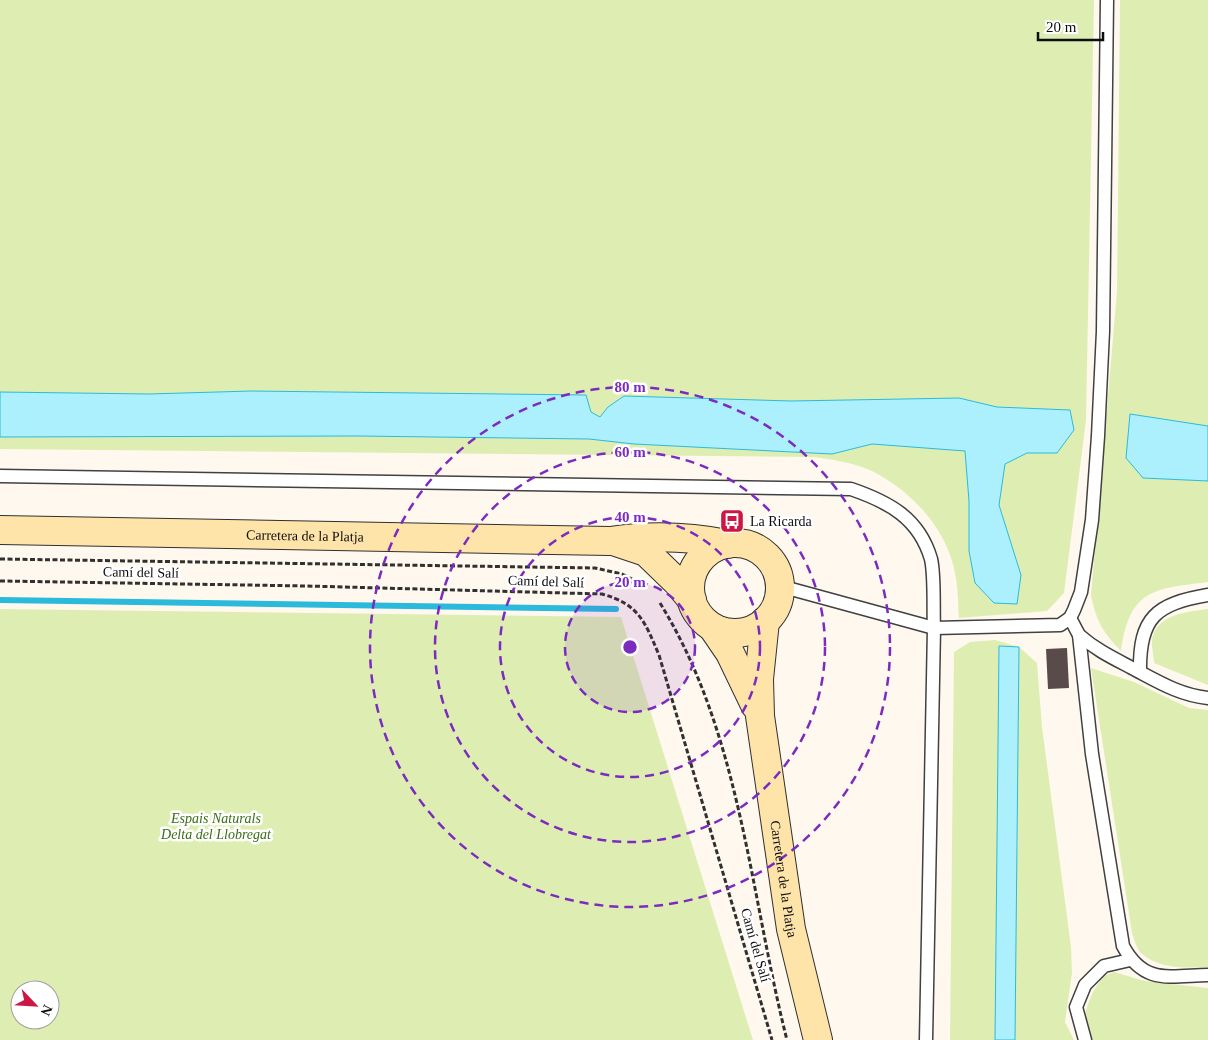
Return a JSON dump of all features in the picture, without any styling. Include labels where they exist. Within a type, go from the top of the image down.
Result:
[{"type":"street","name":"Carretera de la Platja","points":[[0,530],[610,540],[642,536],[691,537],[727,544]]},
{"type":"street","name":"Carretera de la Platja","points":[[610,540],[646,552],[677,582],[692,600]]},
{"type":"street","points":[[727,544],[748,545],[762,552],[777,572],[780,586],[778,599],[772,614],[765,621],[755,629],[740,633],[724,632],[713,628],[702,619],[692,600],[690,580],[697,564],[707,552],[727,544]]},
{"type":"street","name":"Carretera de la Platja","points":[[765,621],[759,679],[760,716],[791,929],[818,1040]]},
{"type":"street","name":"Carretera de la Platja","points":[[713,628],[738,666],[760,716]]},
{"type":"lane","points":[[780,586],[934,628],[1060,624],[1070,618],[1080,592],[1092,520],[1098,436],[1103,331],[1107,0]]},
{"type":"lane","points":[[0,476],[851,489],[876,498],[902,512],[916,529],[931,560],[934,628],[926,1040]]},
{"type":"lane","points":[[1140,672],[1140,654],[1144,629],[1159,611],[1179,600],[1208,595]]},
{"type":"lane","points":[[1070,618],[1079,635],[1096,650],[1172,689],[1194,697],[1208,698]]},
{"type":"lane","points":[[1079,635],[1092,754],[1122,946],[1130,960],[1143,971],[1157,976],[1208,975]]},
{"type":"lane","points":[[1084,1040],[1076,1007],[1085,985],[1104,966],[1130,960]]},
{"type":"path","points":[[0,559],[595,568],[622,574],[643,585]]},
{"type":"path","name":"Camí del Salí","points":[[0,581],[307,586],[602,594],[629,604],[638,613],[647,628],[659,655],[772,1040]]},
{"type":"path","points":[[655,597],[668,615],[697,679],[724,758],[738,808],[776,996],[787,1040]]},
{"type":"green space","points":[[0,0],[1094,0],[1086,420],[1064,593],[1047,611],[959,618],[957,584],[951,557],[936,527],[926,514],[902,490],[874,472],[852,464],[815,457],[0,449]]},
{"type":"green space","points":[[1120,0],[1208,0],[1208,582],[1172,587],[1147,596],[1138,604],[1131,615],[1121,651],[1101,626],[1091,595],[1117,291]]},
{"type":"green space","name":"Espais Naturals Delta del Llobregat","points":[[0,609],[621,617],[753,1040],[0,1040]]},
{"type":"green space","points":[[1208,609],[1208,685],[1154,663],[1152,639],[1155,630],[1160,624],[1175,615]]},
{"type":"green space","points":[[995,640],[1019,647],[1037,663],[1042,727],[1071,947],[1072,973],[1065,1022],[1074,1040],[950,1040],[954,652],[970,642]]},
{"type":"green space","points":[[1091,668],[1134,682],[1189,708],[1208,710],[1208,967],[1165,965],[1142,954],[1136,944],[1132,933]]},
{"type":"green space","points":[[1114,972],[1145,981],[1208,988],[1208,1040],[1086,1040],[1084,1025],[1090,998],[1104,977]]},
{"type":"water","points":[[251,391],[586,395],[591,412],[600,417],[608,407],[624,396],[791,401],[959,398],[997,407],[1070,410],[1074,430],[1057,453],[1027,453],[1005,464],[999,505],[1021,575],[1017,604],[994,603],[975,583],[969,551],[969,501],[965,451],[872,444],[832,454],[634,444],[589,439],[357,436],[0,437],[0,392],[149,394]]},
{"type":"water","points":[[1130,414],[1208,426],[1208,481],[1143,478],[1126,458]]},
{"type":"water","points":[[999,646],[1019,647],[1015,1040],[995,1040]]},
{"type":"building","points":[[1067,648],[1069,688],[1048,689],[1046,649]]},
{"type":"waterway","points":[[0,600],[616,609]]},
{"type":"place","name":"La Ricarda","points":[[732,521]]}]
